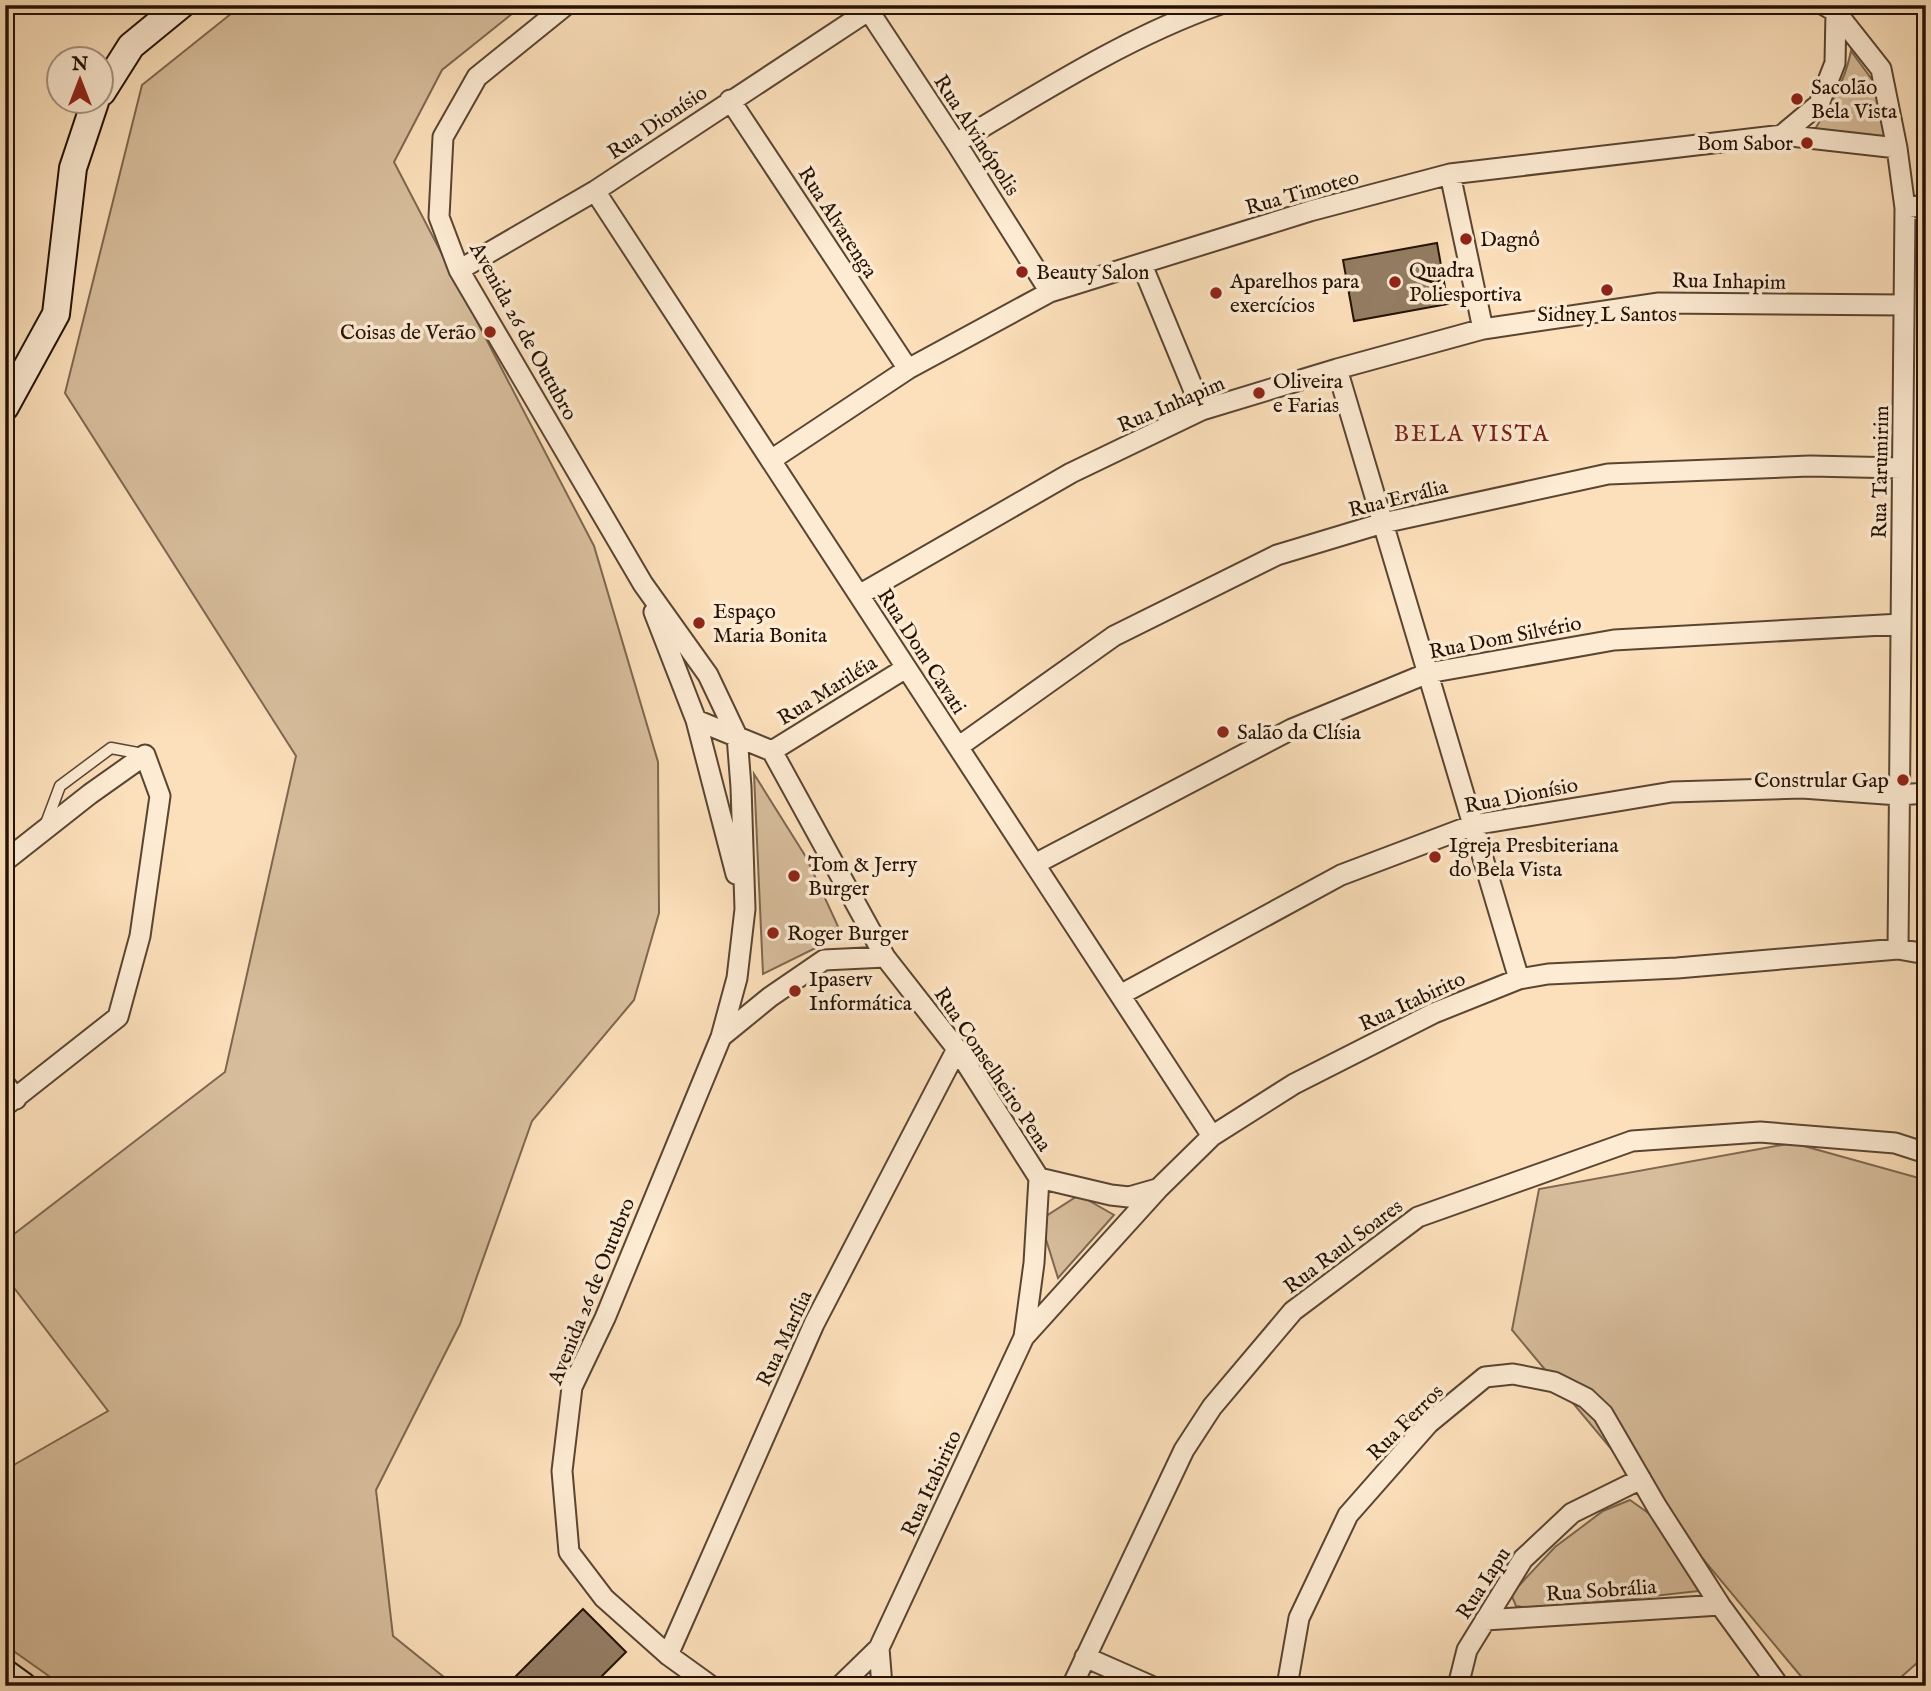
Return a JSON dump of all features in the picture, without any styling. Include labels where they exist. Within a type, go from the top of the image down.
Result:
[{"type":"main road","points":[[116,70],[131,46],[181,5]]},
{"type":"main road","points":[[5,407],[57,314],[73,168],[90,116]]},
{"type":"main road","points":[[5,1673],[23,1686]]},
{"type":"street","name":"Avenida 26 de Outubro","points":[[566,5],[477,77],[443,137],[439,217],[459,270],[643,584],[708,675],[737,736],[745,909],[737,978],[721,1037],[605,1318],[572,1387],[562,1471],[569,1552],[604,1598],[668,1655],[712,1686]]},
{"type":"street","points":[[956,143],[1072,75],[1157,30],[1217,5]]},
{"type":"street","name":"Rua Dionísio","points":[[459,270],[595,191],[870,7]]},
{"type":"street","name":"Rua Alvinópolis","points":[[870,7],[1050,292]]},
{"type":"street","name":"Rua Tarumirim","points":[[1782,135],[1819,104],[1835,63],[1830,9]]},
{"type":"street","name":"Rua Tarumirim","points":[[1830,9],[1881,69],[1897,148],[1905,208],[1898,949]]},
{"type":"street","name":"Rua Alvarenga","points":[[730,100],[908,369]]},
{"type":"street","name":"Rua Timoteo","points":[[771,460],[908,369],[1050,292],[1310,211],[1450,174],[1782,135],[1897,148]]},
{"type":"street","points":[[1450,174],[1483,329]]},
{"type":"street","name":"Rua Dom Cavati","points":[[595,191],[1212,1136]]},
{"type":"street","points":[[1905,208],[1926,205]]},
{"type":"street","points":[[1142,265],[1202,410]]},
{"type":"street","name":"Rua Inhapim","points":[[859,595],[1071,473],[1202,410],[1337,369],[1483,329],[1659,303],[1904,305]]},
{"type":"street","points":[[1337,369],[1519,979]]},
{"type":"street","name":"Rua Ervália","points":[[958,747],[1114,636],[1277,555],[1383,523],[1608,474],[1810,466],[1902,468]]},
{"type":"street","name":"Avenida 26 de Outubro","points":[[643,584],[696,720],[745,909]]},
{"type":"street","name":"Rua Dom Silvério","points":[[1035,864],[1292,729],[1428,673],[1614,640],[1901,624]]},
{"type":"street","name":"Rua Mariléia","points":[[772,751],[906,668]]},
{"type":"street","points":[[696,720],[772,751]]},
{"type":"street","name":"Rua Conselheiro Pena","points":[[772,751],[885,957],[957,1049],[1040,1178],[1129,1197],[1158,1189]]},
{"type":"street","points":[[5,861],[90,794],[145,755],[160,796],[140,936],[118,1017],[9,1096]]},
{"type":"street","name":"Rua Dionísio","points":[[1120,995],[1341,875],[1473,825],[1672,792],[1802,788],[1899,795],[1926,793]]},
{"type":"street","name":"Rua Itabirito","points":[[839,1686],[879,1648],[1024,1337],[1158,1189],[1212,1136],[1294,1084],[1434,1013],[1519,979],[1548,974],[1677,968],[1898,949],[1926,954]]},
{"type":"street","points":[[721,1037],[770,997],[824,960],[885,957]]},
{"type":"street","name":"Rua Marília","points":[[668,1655],[814,1324],[957,1049]]},
{"type":"street","name":"Rua Raul Soares","points":[[1072,1686],[1184,1450],[1212,1407],[1293,1311],[1418,1217],[1632,1141],[1760,1132],[1895,1143],[1926,1153]]},
{"type":"street","name":"Rua Itabirito","points":[[1024,1337],[1034,1263],[1040,1178]]},
{"type":"street","name":"Rua Ferros","points":[[1287,1686],[1299,1618],[1348,1515],[1429,1423],[1485,1377],[1513,1374],[1554,1382],[1586,1398],[1603,1414],[1720,1605],[1779,1686]]},
{"type":"street","name":"Rua Iapu","points":[[1458,1686],[1467,1650],[1523,1559],[1572,1513],[1641,1479]]},
{"type":"street","name":"Rua Sobrália","points":[[1485,1620],[1720,1605]]},
{"type":"street","name":"Rua Itabirito","points":[[879,1648],[882,1686]]},
{"type":"street","points":[[1085,1657],[1151,1686]]},
{"type":"shaded area","points":[[242,5],[523,5],[442,70],[394,162],[594,546],[658,762],[659,913],[634,1000],[532,1121],[460,1324],[376,1490],[393,1636],[455,1686],[63,1686],[5,1645],[5,1470],[108,1411],[5,1276],[5,1241],[225,1072],[296,756],[65,393],[142,85]]},
{"type":"shaded area","points":[[1851,51],[1876,85],[1891,137],[1813,132],[1841,83]]},
{"type":"shaded area","points":[[754,774],[806,857],[842,935],[763,974]]},
{"type":"shaded area","points":[[1793,1143],[1926,1180],[1926,1655],[1891,1686],[1809,1686],[1512,1330],[1539,1189]]},
{"type":"shaded area","points":[[1079,1195],[1114,1215],[1058,1278],[1040,1220]]},
{"type":"shaded area","points":[[1630,1500],[1651,1515],[1699,1591],[1536,1609],[1516,1606],[1511,1594],[1555,1547],[1603,1511]]},
{"type":"building","name":"Quadra Poliesportiva","points":[[1437,243],[1448,304],[1354,321],[1343,260]]},
{"type":"building","points":[[583,1609],[626,1652],[592,1686],[518,1686],[512,1680]]},
{"type":"place","name":"Sacolão Bela Vista","points":[[1797,99]]},
{"type":"place","name":"Bom Sabor","points":[[1807,143]]},
{"type":"place","name":"Dagnô","points":[[1466,239]]},
{"type":"place","name":"Beauty Salon","points":[[1022,272]]},
{"type":"place","name":"Quadra Poliesportiva","points":[[1395,282]]},
{"type":"place","name":"Sidney L Santos","points":[[1607,290]]},
{"type":"place","name":"Aparelhos para exercícios","points":[[1216,293]]},
{"type":"place","name":"Coisas de Verão","points":[[490,332]]},
{"type":"place","name":"Oliveira e Farias","points":[[1259,393]]},
{"type":"place","name":"Espaço Maria Bonita","points":[[699,623]]},
{"type":"place","name":"Salão da Clísia","points":[[1223,732]]},
{"type":"place","name":"Constrular Gap","points":[[1903,780]]},
{"type":"place","name":"Igreja Presbiteriana do Bela Vista","points":[[1435,857]]},
{"type":"place","name":"Tom & Jerry Burger","points":[[794,876]]},
{"type":"place","name":"Roger Burger","points":[[773,933]]},
{"type":"place","name":"Ipaserv Informática","points":[[795,991]]},
{"type":"district","name":"BELA VISTA","points":[[1472,433]]}]
